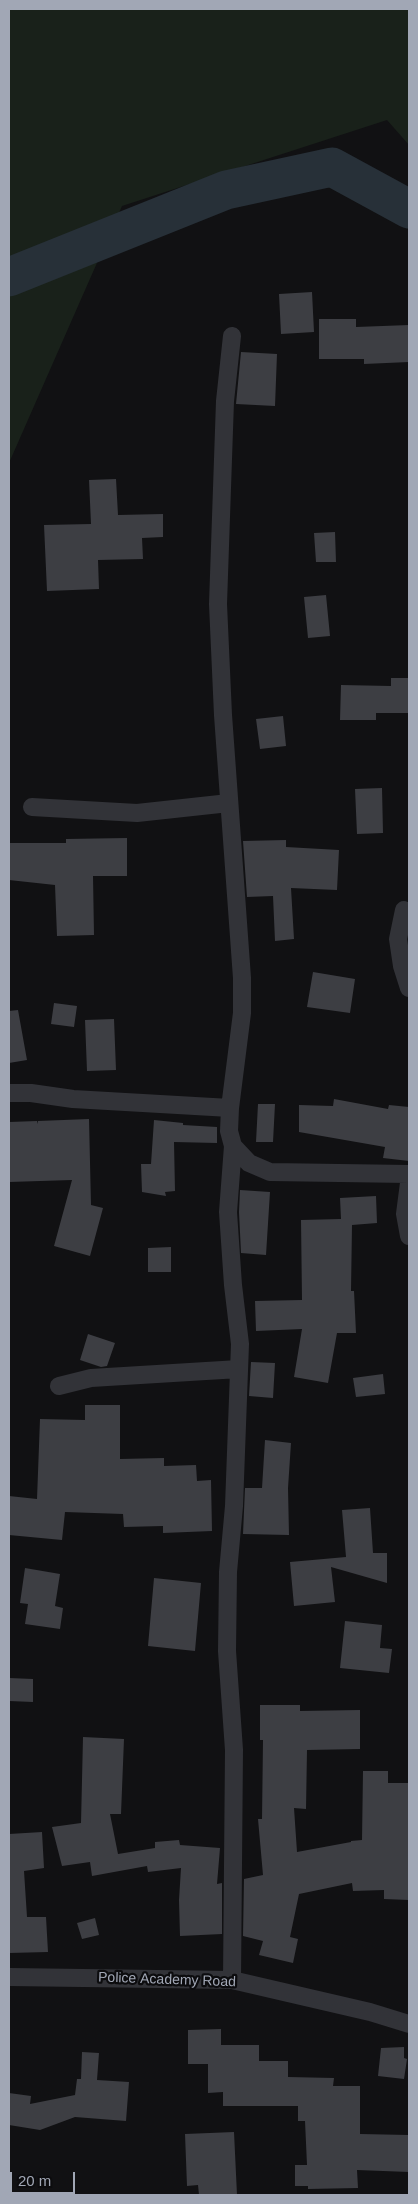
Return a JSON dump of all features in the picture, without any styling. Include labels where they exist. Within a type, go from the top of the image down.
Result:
[{"type":"street","points":[[232,336],[224,401],[218,604],[229,803],[242,978],[242,1013],[230,1108],[229,1131],[232,1146],[228,1212],[233,1285],[240,1344],[234,1506],[228,1572],[227,1651],[234,1750],[232,1980]]},
{"type":"street","points":[[32,806],[137,813],[229,803]]},
{"type":"street","points":[[404,910],[398,939],[402,966],[409,988]]},
{"type":"street","points":[[9,1093],[31,1093],[73,1099],[230,1108]]},
{"type":"street","points":[[232,1146],[249,1163],[270,1172],[409,1174]]},
{"type":"street","points":[[409,1183],[405,1214],[409,1236]]},
{"type":"street","points":[[59,1386],[91,1378],[239,1369]]},
{"type":"street","name":"Police Academy Road","points":[[9,1976],[232,1980],[370,2012],[409,2024]]},
{"type":"shaded area","points":[[9,9],[409,9],[409,145],[387,120],[122,206],[9,463]]},
{"type":"building","points":[[312,292],[314,332],[281,334],[279,294]]},
{"type":"building","points":[[319,319],[356,319],[356,327],[409,325],[409,362],[364,364],[364,359],[319,359]]},
{"type":"building","points":[[241,352],[277,354],[275,406],[236,404]]},
{"type":"building","points":[[116,479],[118,515],[163,514],[163,537],[142,538],[143,559],[98,560],[99,589],[47,591],[44,525],[91,524],[89,480]]},
{"type":"building","points":[[335,532],[336,562],[316,562],[314,533]]},
{"type":"building","points":[[326,595],[330,636],[308,638],[304,597]]},
{"type":"building","points":[[391,678],[409,678],[409,713],[376,713],[376,720],[340,720],[341,685],[391,686]]},
{"type":"building","points":[[283,716],[286,746],[260,749],[256,719]]},
{"type":"building","points":[[382,788],[383,833],[357,834],[355,789]]},
{"type":"building","points":[[127,838],[127,876],[93,876],[94,935],[57,936],[55,885],[9,880],[9,843],[66,843],[66,839]]},
{"type":"building","points":[[286,840],[286,847],[339,850],[337,890],[291,888],[294,939],[275,941],[273,896],[247,897],[243,841]]},
{"type":"building","points":[[313,972],[355,979],[350,1013],[307,1007]]},
{"type":"building","points":[[54,1003],[77,1006],[74,1027],[51,1024]]},
{"type":"building","points":[[18,1010],[27,1060],[9,1063],[9,1011]]},
{"type":"building","points":[[114,1019],[116,1070],[87,1071],[85,1020]]},
{"type":"building","points":[[334,1099],[388,1109],[389,1105],[409,1107],[409,1161],[383,1158],[385,1147],[299,1132],[299,1105],[333,1106]]},
{"type":"building","points":[[258,1104],[275,1104],[273,1142],[256,1142]]},
{"type":"building","points":[[89,1119],[91,1205],[103,1208],[90,1256],[54,1246],[72,1180],[9,1182],[9,1122],[37,1121],[37,1124],[38,1121]]},
{"type":"building","points":[[154,1120],[183,1123],[183,1125],[217,1127],[217,1143],[174,1142],[175,1191],[165,1192],[166,1196],[142,1192],[141,1164],[151,1164]]},
{"type":"building","points":[[240,1190],[270,1192],[266,1255],[241,1253]]},
{"type":"building","points":[[376,1196],[377,1223],[352,1225],[351,1291],[354,1291],[356,1333],[337,1333],[328,1383],[294,1377],[302,1329],[256,1331],[255,1301],[302,1300],[301,1220],[341,1219],[340,1198]]},
{"type":"building","points":[[171,1247],[171,1272],[148,1272],[148,1248]]},
{"type":"building","points":[[88,1334],[115,1343],[107,1366],[101,1367],[80,1360]]},
{"type":"building","points":[[251,1362],[275,1363],[273,1398],[249,1396]]},
{"type":"building","points":[[383,1374],[385,1394],[356,1397],[353,1378]]},
{"type":"building","points":[[85,1405],[120,1405],[120,1459],[164,1458],[164,1466],[196,1465],[197,1481],[211,1480],[212,1531],[163,1533],[163,1526],[124,1527],[123,1514],[65,1512],[62,1540],[9,1535],[9,1496],[37,1499],[40,1419],[85,1420]]},
{"type":"building","points":[[265,1440],[291,1443],[288,1488],[289,1535],[243,1534],[245,1488],[262,1488]]},
{"type":"building","points":[[370,1508],[373,1553],[387,1553],[387,1583],[331,1567],[335,1602],[294,1606],[290,1562],[346,1557],[342,1510]]},
{"type":"building","points":[[25,1568],[60,1574],[55,1606],[63,1608],[60,1629],[25,1624],[28,1604],[20,1603]]},
{"type":"building","points":[[154,1578],[201,1583],[195,1651],[148,1646]]},
{"type":"building","points":[[345,1621],[382,1625],[380,1648],[392,1649],[389,1673],[340,1668]]},
{"type":"building","points":[[9,1678],[33,1679],[33,1702],[9,1701]]},
{"type":"building","points":[[260,1705],[300,1705],[300,1711],[360,1710],[360,1749],[307,1750],[306,1809],[294,1808],[297,1852],[362,1840],[363,1771],[388,1771],[388,1783],[409,1783],[409,1900],[384,1899],[384,1890],[353,1891],[352,1883],[299,1894],[290,1937],[298,1939],[293,1963],[259,1955],[263,1941],[243,1936],[244,1879],[263,1875],[258,1819],[262,1819],[263,1740],[260,1740]]},
{"type":"building","points":[[83,1737],[124,1739],[121,1814],[110,1814],[118,1854],[155,1848],[155,1842],[179,1840],[180,1845],[220,1848],[217,1884],[222,1883],[222,1934],[180,1936],[179,1900],[181,1868],[148,1872],[147,1866],[92,1876],[90,1862],[62,1866],[52,1827],[81,1823]]},
{"type":"building","points":[[42,1832],[44,1868],[24,1871],[27,1917],[46,1917],[48,1952],[9,1953],[9,1834]]},
{"type":"building","points":[[95,1918],[99,1935],[82,1939],[77,1923]]},
{"type":"building","points":[[221,2029],[221,2045],[259,2045],[259,2061],[288,2061],[288,2077],[334,2078],[333,2086],[360,2086],[360,2134],[409,2135],[409,2172],[357,2170],[358,2188],[308,2189],[308,2186],[295,2186],[295,2165],[307,2165],[305,2121],[298,2121],[298,2106],[223,2106],[223,2092],[208,2093],[208,2064],[188,2064],[188,2030]]},
{"type":"building","points":[[404,2047],[404,2058],[407,2059],[404,2079],[378,2076],[381,2048]]},
{"type":"building","points":[[82,2052],[99,2053],[97,2080],[129,2082],[126,2121],[75,2117],[40,2130],[9,2125],[9,2093],[31,2096],[30,2104],[75,2095],[77,2079],[81,2079]]},
{"type":"building","points":[[234,2132],[237,2195],[199,2195],[198,2185],[187,2186],[185,2134]]},
{"type":"waterway","points":[[9,277],[226,190],[332,167],[409,209]]}]
